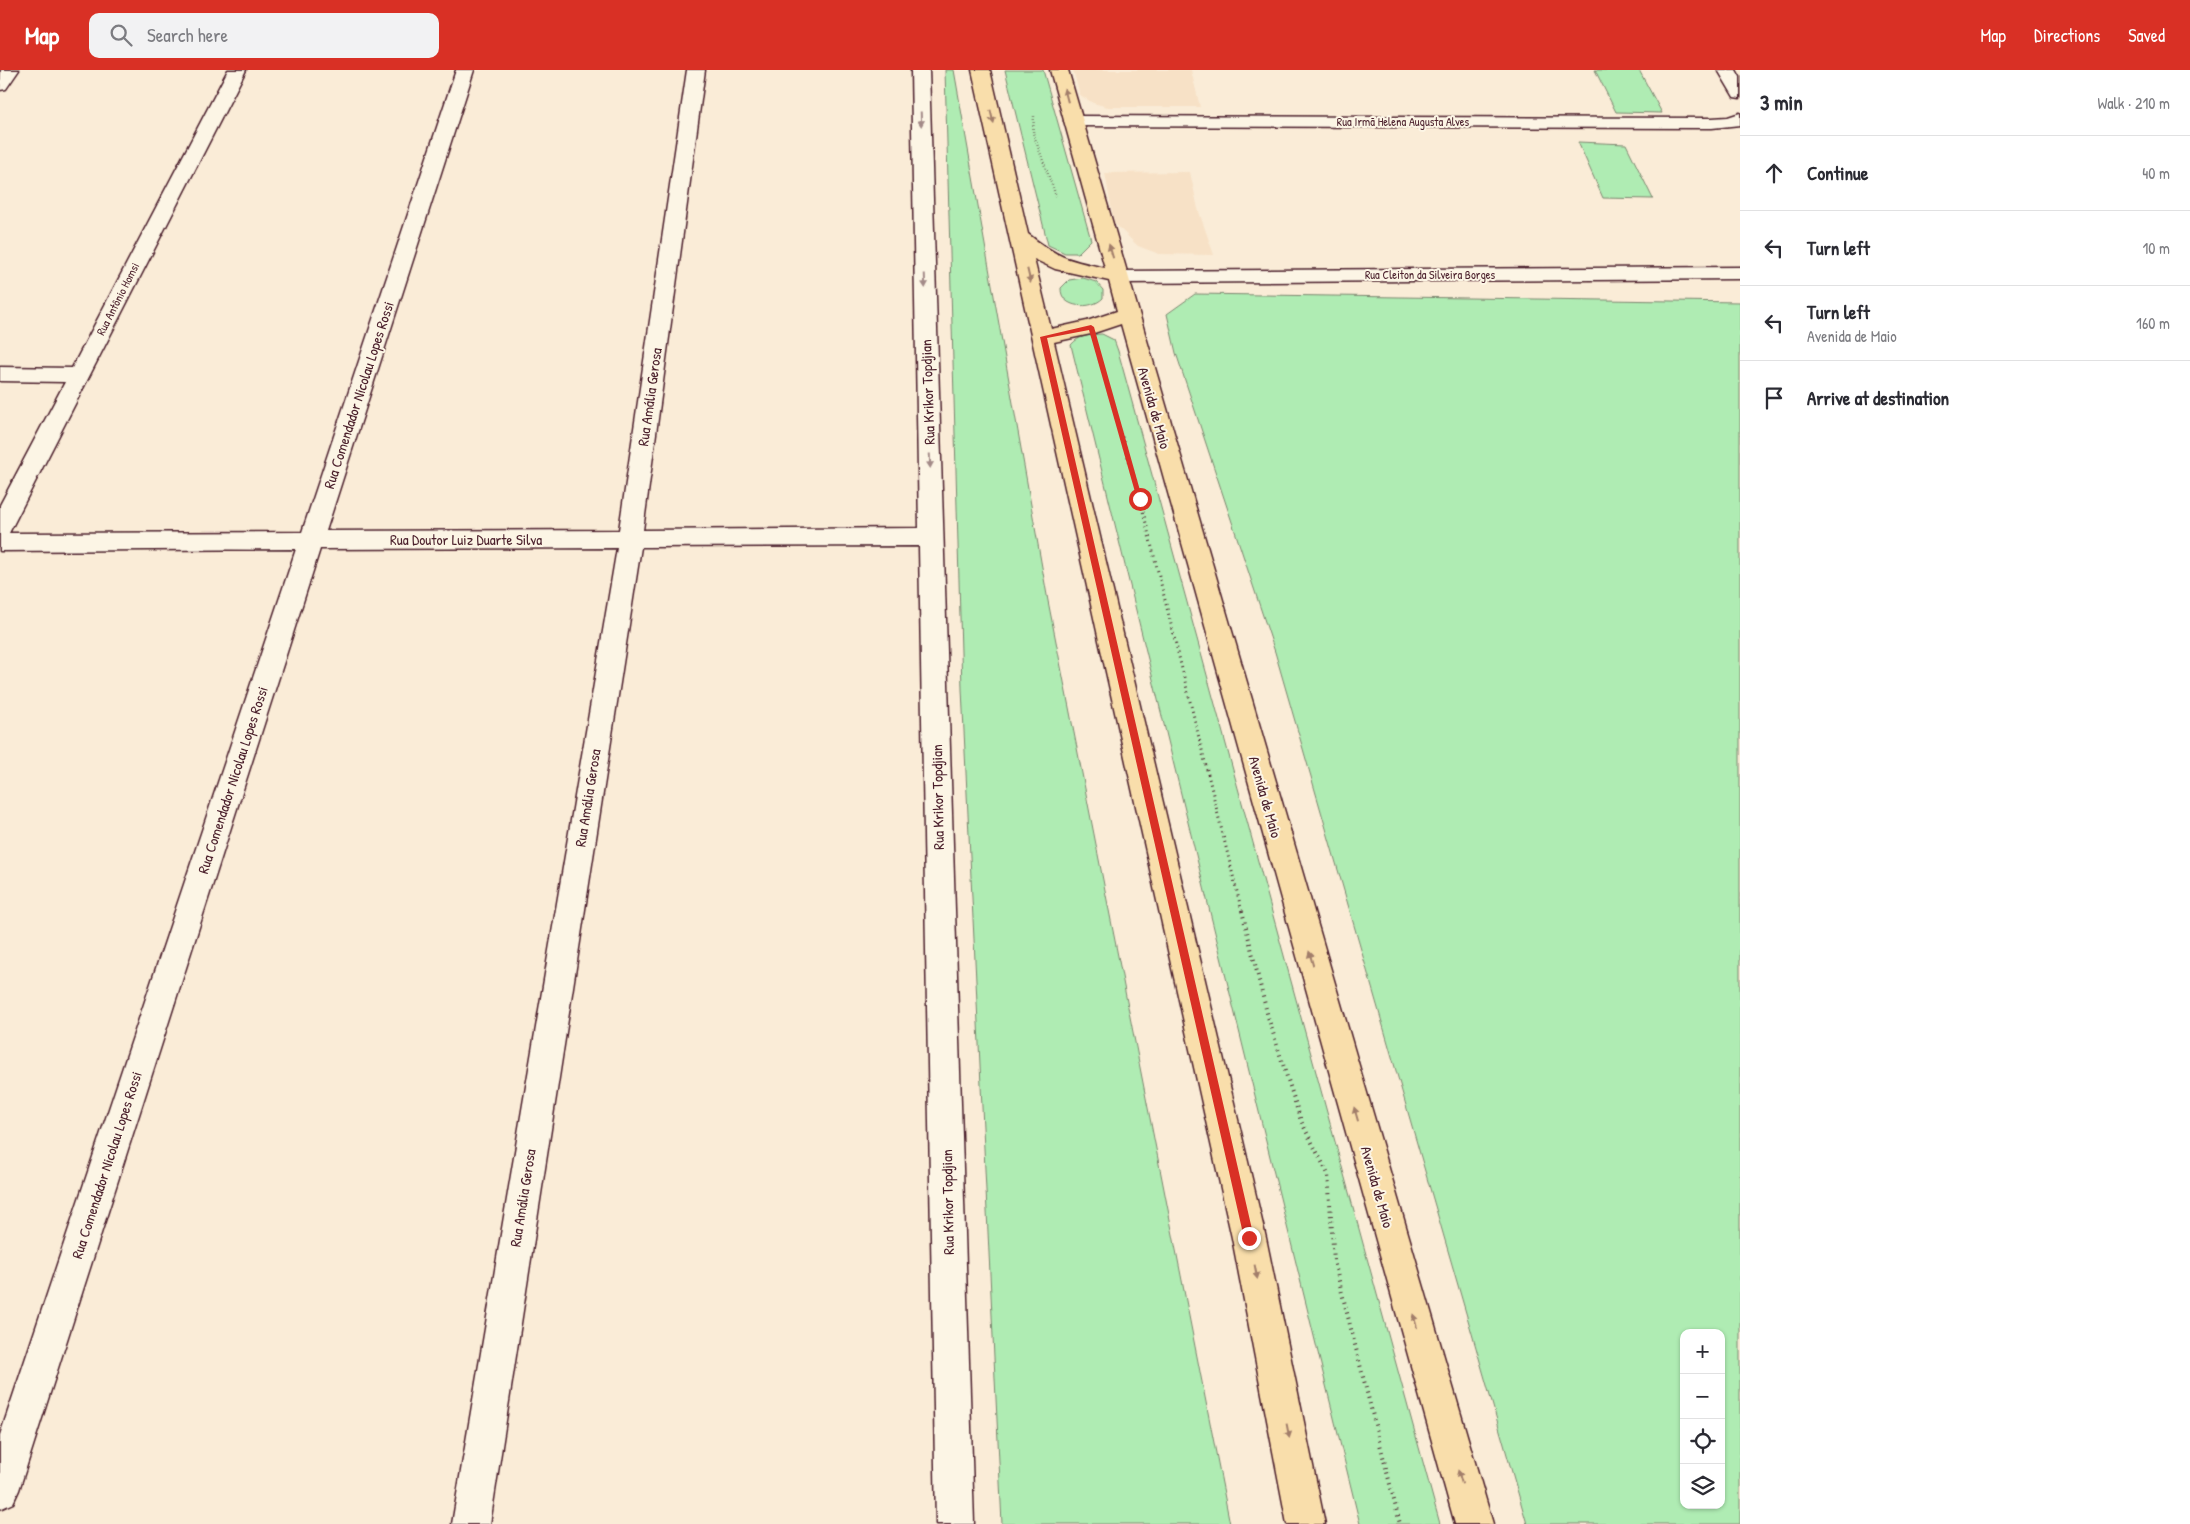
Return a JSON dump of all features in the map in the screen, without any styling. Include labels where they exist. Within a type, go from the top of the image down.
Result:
[{"type":"main road","points":[[981,70],[1249,1238],[1306,1524]]},
{"type":"main road","name":"Avenida de Maio","points":[[1059,70],[1119,277],[1127,315],[1474,1524]]},
{"type":"main road","points":[[1020,237],[1043,256],[1062,265],[1119,277]]},
{"type":"main road","points":[[1043,337],[1091,327],[1127,315]]},
{"type":"street","points":[[0,85],[10,70]]},
{"type":"street","name":"Rua Antônio Homsi","points":[[0,528],[237,70]]},
{"type":"street","name":"Rua Comendador Nicolau Lopes Rossi","points":[[0,1490],[465,70]]},
{"type":"street","name":"Rua Amália Gerosa","points":[[471,1524],[630,539],[696,70]]},
{"type":"street","name":"Rua Krikor Topdjian","points":[[920,70],[955,1524]]},
{"type":"street","points":[[1727,70],[1740,93]]},
{"type":"street","name":"Rua Irmã Helena Augusta Alves","points":[[1073,121],[1736,120]]},
{"type":"street","name":"Rua Cleiton da Silveira Borges","points":[[1119,277],[1740,273]]},
{"type":"street","points":[[0,374],[78,375]]},
{"type":"street","name":"Rua Doutor Luiz Duarte Silva","points":[[0,542],[932,537]]},
{"type":"path","points":[[1034,115],[1033,133],[1059,205]]},
{"type":"path","points":[[1091,327],[1096,351],[1138,490]]},
{"type":"path","points":[[1140,499],[1268,1017],[1302,1121],[1328,1174],[1334,1261],[1400,1524]]},
{"type":"shaded area","points":[[1073,70],[1191,70],[1200,107],[1108,107],[1093,103],[1080,95]]},
{"type":"shaded area","points":[[1190,172],[1198,209],[1214,255],[1159,254],[1138,246],[1114,223],[1105,173]]},
{"type":"green space","points":[[945,70],[954,70],[1048,601],[1230,1524],[1002,1524],[962,689]]},
{"type":"green space","points":[[1005,70],[1043,70],[1091,240],[1078,253],[1065,253],[1048,245]]},
{"type":"green space","points":[[1595,70],[1639,70],[1662,113],[1616,112]]},
{"type":"green space","points":[[1578,142],[1626,144],[1653,199],[1603,198]]},
{"type":"green space","points":[[1083,278],[1096,282],[1103,290],[1103,298],[1098,302],[1085,306],[1071,304],[1062,295],[1061,288],[1069,280]]},
{"type":"green space","points":[[1195,294],[1740,302],[1740,1524],[1527,1524],[1275,652],[1176,353],[1167,314]]},
{"type":"green space","points":[[1102,334],[1114,340],[1118,351],[1440,1524],[1360,1524],[1071,345],[1081,337]]},
{"type":"route","points":[[1140,499],[1096,351],[1091,327],[1043,337],[1249,1238]]}]
